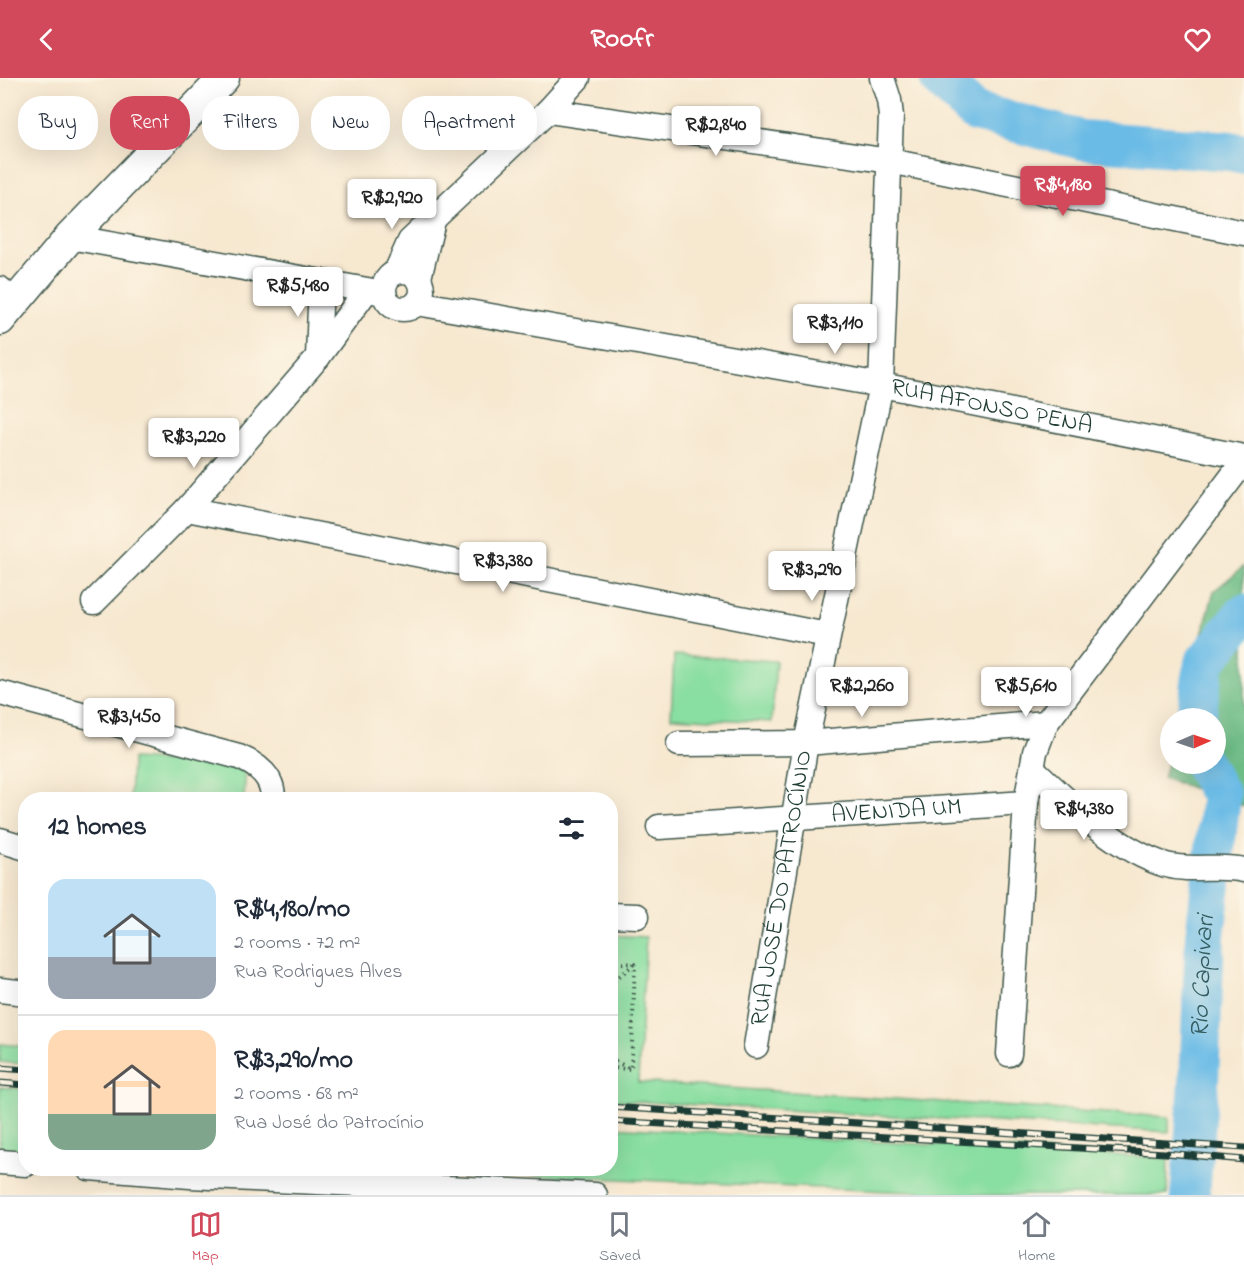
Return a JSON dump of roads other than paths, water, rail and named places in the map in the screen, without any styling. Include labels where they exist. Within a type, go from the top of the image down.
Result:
[{"type":"main road","points":[[5,304],[224,78]]},
{"type":"street","points":[[94,602],[187,509],[382,285],[410,241],[548,111],[578,78]]},
{"type":"street","name":"RUA JOSÉ DO PATROCÍNIO","points":[[756,1046],[806,744],[881,385],[890,161],[890,108],[882,78]]},
{"type":"street","points":[[548,111],[890,161],[1244,233]]},
{"type":"street","points":[[382,285],[387,301],[402,309],[417,303],[422,295],[419,278],[433,221]]},
{"type":"street","points":[[70,237],[321,282],[382,285],[404,270],[419,278]]},
{"type":"street","points":[[318,357],[321,282]]},
{"type":"street","name":"RUA AFONSO PENA","points":[[417,303],[881,385],[1244,459]]},
{"type":"street","points":[[1009,1054],[1026,803],[1035,752],[1046,723],[1244,459]]},
{"type":"street","points":[[187,509],[827,635]]},
{"type":"street","points":[[0,693],[239,757],[254,763],[264,772],[270,792]]},
{"type":"street","points":[[679,744],[806,744],[1046,723]]},
{"type":"street","points":[[1033,769],[1077,810],[1121,843],[1167,865],[1238,869]]},
{"type":"street","name":"AVENIDA UM","points":[[659,827],[1026,803]]},
{"type":"street","points":[[0,840],[18,846]]},
{"type":"street","points":[[618,915],[637,916]]},
{"type":"street","points":[[0,990],[18,992]]},
{"type":"street","points":[[0,1162],[18,1163]]},
{"type":"street","points":[[190,1176],[595,1195]]},
{"type":"waterway","name":"Rio Capivari","points":[[939,78],[975,112],[1082,140],[1244,154]]},
{"type":"waterway","name":"Rio Capivari","points":[[1197,708],[1204,663],[1244,614]]},
{"type":"waterway","name":"Rio Capivari","points":[[1190,1195],[1199,1082],[1205,936],[1221,796],[1209,774]]},
{"type":"railway","points":[[0,1068],[18,1069]]},
{"type":"railway","points":[[0,1083],[18,1084]]},
{"type":"railway","points":[[618,1108],[1244,1148]]},
{"type":"railway","points":[[618,1121],[1165,1153],[1244,1160]]}]
